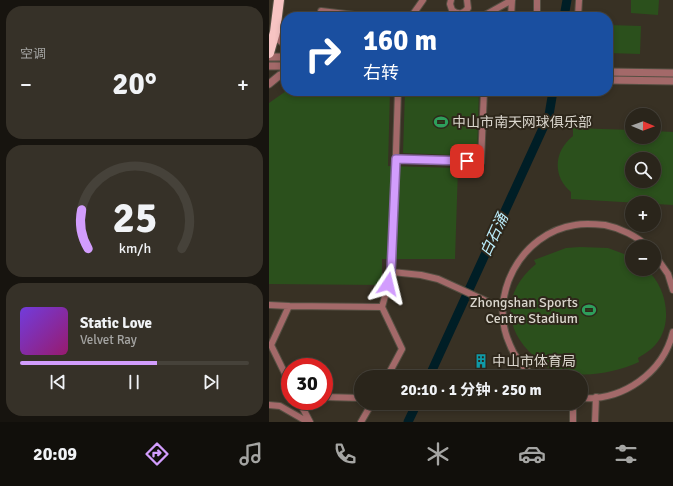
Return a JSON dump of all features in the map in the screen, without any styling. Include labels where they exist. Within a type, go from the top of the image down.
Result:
[{"type":"highway","points":[[269,53],[275,32],[279,0]]},
{"type":"street","points":[[415,12],[423,0]]},
{"type":"street","points":[[451,0],[451,7],[453,12]]},
{"type":"street","points":[[465,12],[468,8],[467,0]]},
{"type":"street","points":[[490,12],[512,0],[511,12]]},
{"type":"street","points":[[537,0],[537,12]]},
{"type":"street","points":[[578,12],[579,0]]},
{"type":"street","points":[[321,10],[335,12]]},
{"type":"street","points":[[275,32],[281,41]]},
{"type":"street","points":[[269,57],[281,58]]},
{"type":"street","points":[[269,66],[281,66]]},
{"type":"street","points":[[613,72],[673,73]]},
{"type":"street","points":[[269,84],[281,75]]},
{"type":"street","points":[[613,80],[673,81]]},
{"type":"street","points":[[391,370],[402,349],[382,307],[391,272],[398,96]]},
{"type":"street","points":[[396,159],[481,162],[484,96]]},
{"type":"street","points":[[526,370],[520,363],[509,345],[503,324],[502,304],[506,284],[514,267],[521,257],[539,239],[556,230],[574,225],[593,224],[612,227],[629,234],[638,240]]},
{"type":"street","points":[[661,264],[668,274],[673,290]]},
{"type":"street","points":[[391,272],[421,274],[438,279],[491,303],[502,304]]},
{"type":"street","points":[[269,305],[382,307]]},
{"type":"street","points":[[281,366],[271,345],[289,306]]},
{"type":"street","points":[[588,398],[608,396],[630,388],[644,378],[657,365],[663,356],[669,345],[673,332]]},
{"type":"street","points":[[333,397],[354,398]]},
{"type":"street","points":[[595,422],[596,397]]},
{"type":"street","points":[[269,405],[280,406],[309,422]]},
{"type":"street","points":[[303,410],[309,422]]},
{"type":"street","points":[[361,422],[368,410]]},
{"type":"street","points":[[573,410],[573,422]]},
{"type":"green space","points":[[631,0],[659,0],[658,15],[631,13]]},
{"type":"green space","points":[[613,25],[641,26],[640,54],[613,53]]},
{"type":"green space","points":[[281,95],[281,96],[390,96],[388,166],[458,168],[455,259],[382,259],[382,285],[269,284],[269,103]]},
{"type":"green space","name":"中山市南天网球俱乐部","points":[[405,96],[479,96],[477,156],[403,153]]},
{"type":"green space","points":[[573,128],[625,130],[625,144],[661,144],[661,131],[673,132],[673,205],[661,204],[661,196],[625,196],[625,202],[571,199],[571,192],[565,186],[558,171],[559,156],[567,142],[573,136]]},
{"type":"green space","name":"Zhongshan Sports Centre Stadium","points":[[566,248],[608,248],[625,254],[625,276],[653,276],[665,302],[666,322],[657,343],[638,358],[639,362],[612,371],[588,374],[588,370],[554,370],[532,359],[534,356],[516,334],[512,322],[512,298],[517,286],[536,264],[534,260]]},
{"type":"waterway","name":"白石涌","points":[[565,12],[567,0]]},
{"type":"waterway","name":"白石涌","points":[[432,370],[549,115],[552,96]]},
{"type":"waterway","name":"白石涌","points":[[408,422],[414,410]]},
{"type":"place","name":"中山市南天网球俱乐部","points":[[441,122]]},
{"type":"place","name":"Zhongshan Sports Centre Stadium","points":[[589,310]]},
{"type":"place","name":"中山市体育局","points":[[481,361]]},
{"type":"route","points":[[388,284],[391,272],[396,159],[467,161]]}]
